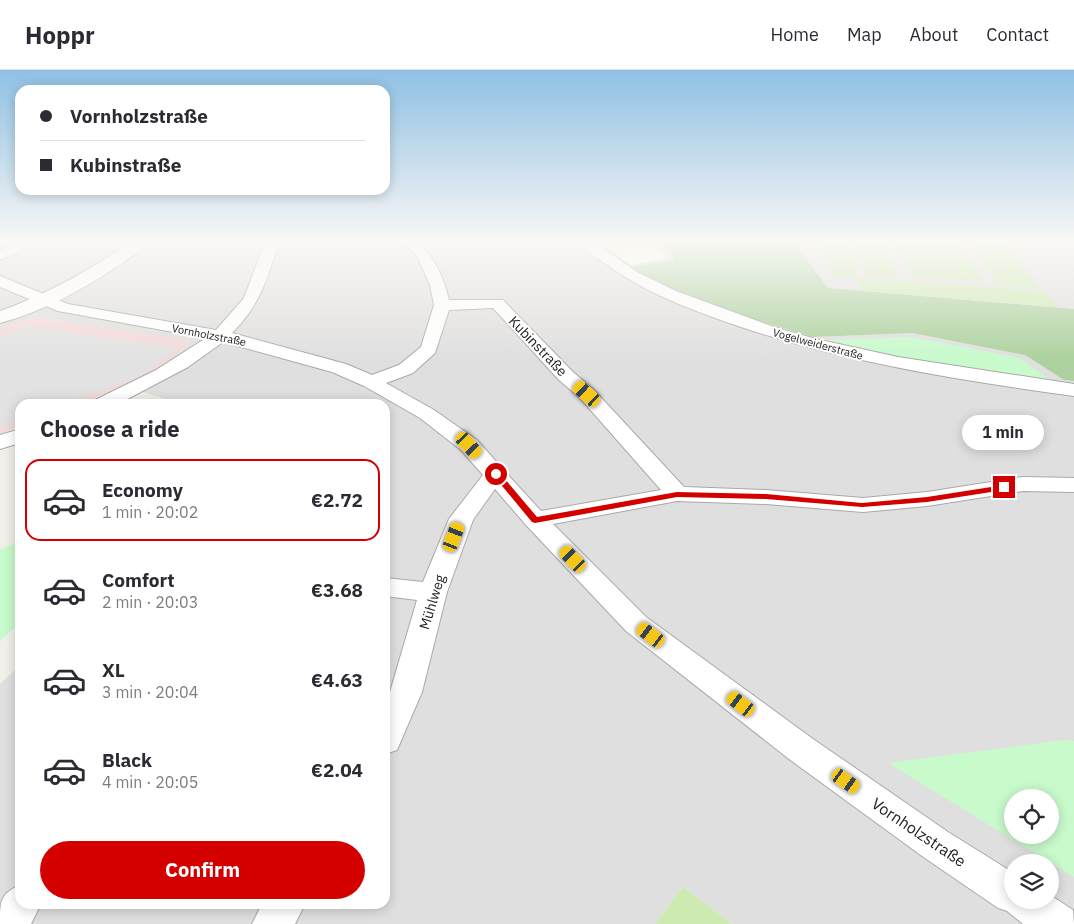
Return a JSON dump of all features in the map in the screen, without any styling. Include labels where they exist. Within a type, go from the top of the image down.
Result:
[{"type":"street","points":[[0,317],[44,300],[80,280]]},
{"type":"street","points":[[113,399],[168,373],[222,336],[249,302],[258,280]]},
{"type":"street","points":[[371,382],[406,369],[429,349],[442,305],[435,280]]},
{"type":"street","name":"Vogelweiderstraße","points":[[643,280],[665,292],[760,328],[865,357],[970,376],[1074,390]]},
{"type":"street","name":"Vornholzstraße","points":[[0,282],[64,308],[222,336],[339,368],[371,382],[435,419],[469,445],[535,520],[636,624],[801,749],[935,844],[1004,889]]},
{"type":"street","points":[[0,292],[17,290]]},
{"type":"street","name":"Kubinstraße","points":[[442,305],[497,303],[566,376],[587,394],[677,494]]},
{"type":"street","points":[[0,443],[15,437]]},
{"type":"street","name":"Mühlweg","points":[[390,729],[406,692],[433,592],[461,519],[496,474]]},
{"type":"street","points":[[535,520],[677,494],[766,497],[862,505],[927,499],[1023,484],[1074,485]]},
{"type":"street","points":[[390,588],[433,592]]},
{"type":"street","points":[[6,924],[18,909]]},
{"type":"street","points":[[272,924],[282,909]]},
{"type":"street","points":[[1036,909],[1059,924]]},
{"type":"shaded area","points":[[0,280],[665,280],[813,337],[912,333],[1025,355],[1064,380],[1074,381],[1074,924],[732,924],[683,887],[655,924],[0,924],[0,684],[15,670],[15,909],[390,909],[390,399],[165,399],[124,386],[181,352],[190,341],[34,317],[0,328]]},
{"type":"shaded area","points":[[822,280],[1074,280],[1074,309],[828,288]]},
{"type":"shaded area","points":[[34,317],[190,340],[181,352],[162,365],[124,386],[92,399],[15,399],[15,428],[0,434],[0,328]]},
{"type":"shaded area","points":[[26,327],[178,348],[153,368],[132,379],[79,399],[15,399],[15,422],[0,427],[0,338]]},
{"type":"green space","points":[[651,280],[822,280],[828,288],[1074,309],[1074,381],[1064,380],[1025,355],[912,333],[813,337],[695,301]]},
{"type":"green space","points":[[858,280],[885,280],[1045,291],[1058,307],[861,290]]},
{"type":"green space","points":[[995,280],[1034,280],[1040,288],[998,285]]},
{"type":"green space","points":[[911,337],[1020,358],[1050,380],[907,358],[826,340]]},
{"type":"green space","points":[[15,542],[15,628],[0,641],[0,550]]},
{"type":"green space","points":[[1064,740],[1074,741],[1074,877],[1059,868],[1059,854],[1036,854],[1020,844],[1059,844],[1059,789],[1004,789],[1004,834],[888,763]]},
{"type":"green space","points":[[683,887],[732,924],[655,924]]},
{"type":"route","points":[[496,474],[535,520],[677,494],[766,497],[862,505],[927,499],[1004,487]]}]
